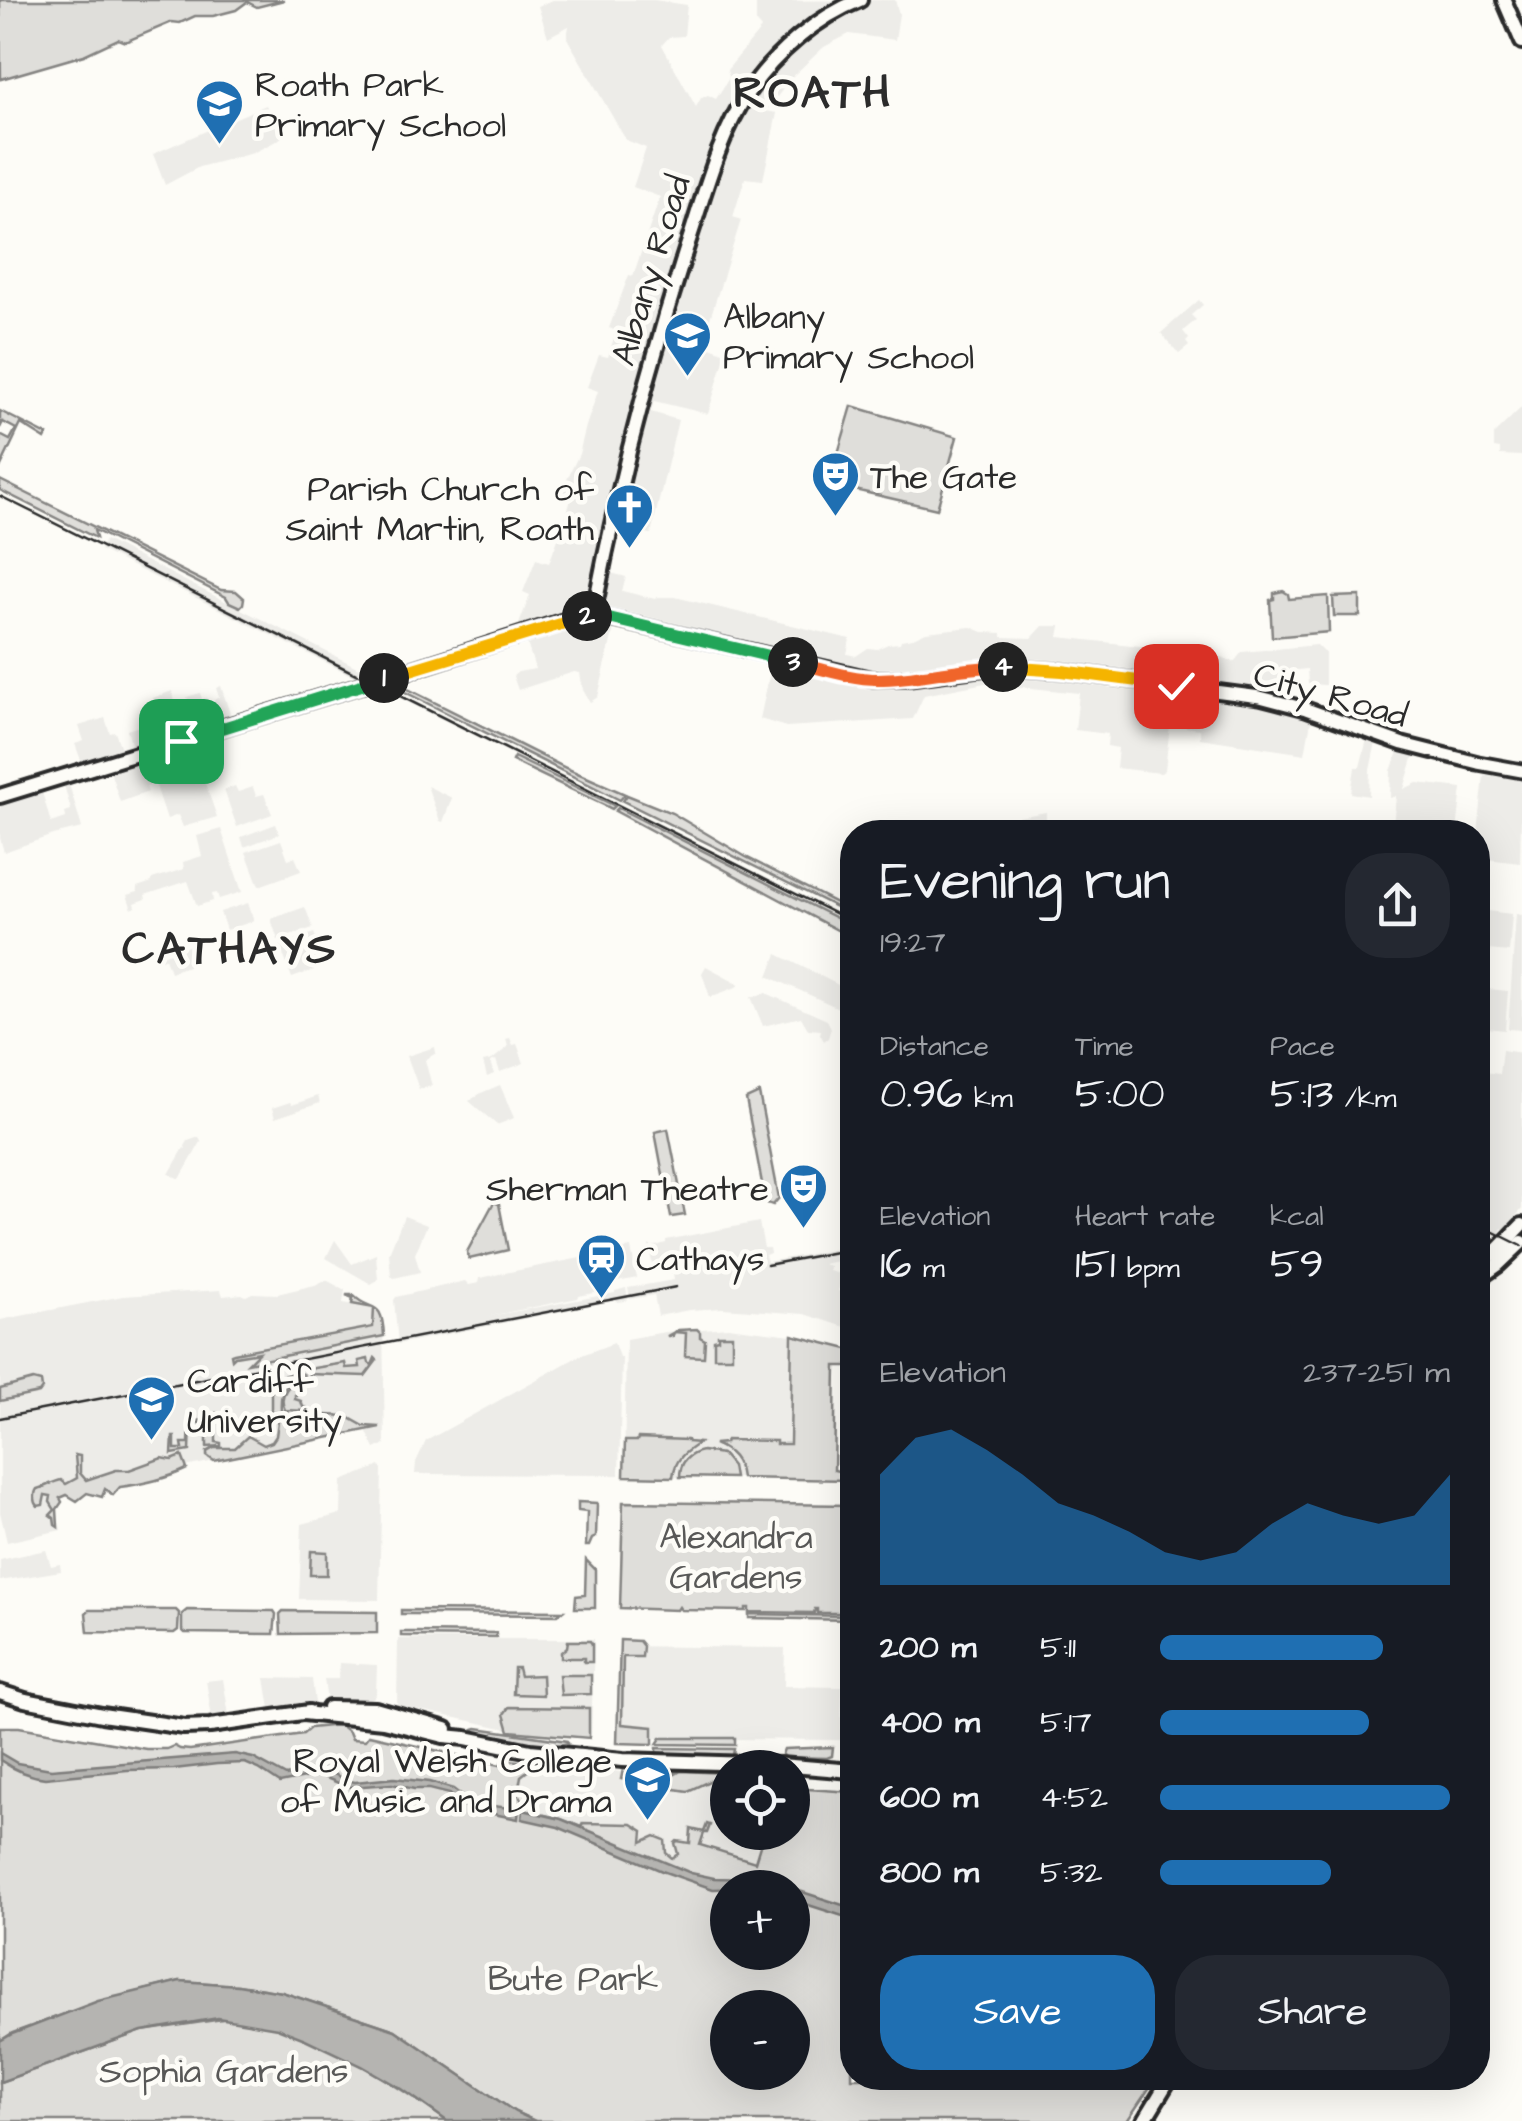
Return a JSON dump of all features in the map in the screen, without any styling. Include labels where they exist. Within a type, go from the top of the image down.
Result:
[{"type":"main road","name":"Albany Road","points":[[592,614],[656,344],[729,126],[749,91],[778,56],[818,24],[860,0]]},
{"type":"main road","points":[[1504,0],[1522,42]]},
{"type":"main road","points":[[0,796],[592,614]]},
{"type":"main road","name":"City Road","points":[[592,614],[873,680],[987,666],[1062,671],[1260,697],[1403,744],[1522,771]]},
{"type":"main road","points":[[1490,1259],[1522,1226]]},
{"type":"main road","points":[[1490,1268],[1522,1242]]},
{"type":"main road","points":[[0,1692],[86,1712],[184,1727],[330,1708],[368,1708],[520,1750],[604,1758],[840,1769]]},
{"type":"main road","points":[[1142,2120],[1162,2090]]},
{"type":"shaded area","points":[[553,0],[654,0],[687,5],[684,36],[669,37],[662,45],[696,107],[708,95],[716,99],[729,78],[727,70],[761,29],[756,23],[756,1],[895,0],[899,14],[895,40],[849,34],[824,47],[794,75],[766,111],[777,113],[763,180],[745,178],[733,217],[741,220],[702,344],[726,353],[708,414],[654,401],[651,412],[678,420],[651,534],[621,528],[611,573],[626,577],[622,591],[655,599],[675,597],[850,639],[847,654],[856,656],[868,648],[900,643],[926,632],[971,627],[1002,633],[1002,637],[1032,638],[1043,626],[1061,626],[1059,637],[1167,649],[1182,660],[1222,657],[1234,662],[1242,652],[1317,645],[1325,653],[1325,685],[1308,684],[1307,669],[1288,671],[1290,696],[1314,705],[1305,754],[1200,738],[1200,729],[1170,725],[1165,770],[1161,773],[1116,768],[1118,748],[1107,746],[1108,734],[1075,730],[1079,693],[985,683],[924,695],[913,719],[786,727],[760,719],[773,657],[616,619],[598,697],[590,702],[580,673],[574,672],[518,690],[513,676],[535,669],[522,627],[518,627],[530,595],[523,592],[536,559],[549,563],[564,523],[572,496],[561,492],[579,454],[598,391],[587,387],[599,355],[608,357],[616,331],[609,328],[629,275],[633,276],[660,197],[633,187],[646,148],[626,140],[567,38],[569,26],[548,37],[538,6]]},
{"type":"shaded area","name":"Roath Park Primary School","points":[[266,105],[274,123],[280,121],[285,134],[278,140],[253,153],[199,167],[165,185],[153,154]]},
{"type":"shaded area","points":[[1199,300],[1203,305],[1191,315],[1196,320],[1183,331],[1189,346],[1179,354],[1161,333]]},
{"type":"shaded area","points":[[1522,407],[1522,456],[1500,455],[1500,449],[1494,448],[1494,434]]},
{"type":"shaded area","points":[[105,540],[369,673],[355,677],[100,550]]},
{"type":"shaded area","points":[[221,686],[231,717],[198,727],[187,697],[200,693],[202,699],[213,703],[219,697],[216,688]]},
{"type":"shaded area","points":[[172,691],[184,732],[132,747],[127,730],[160,719],[153,698]]},
{"type":"shaded area","points":[[105,718],[122,751],[82,763],[75,744],[84,741],[79,726]]},
{"type":"shaded area","points":[[1367,739],[1376,742],[1369,796],[1351,793],[1355,767],[1360,767]]},
{"type":"shaded area","points":[[190,747],[217,817],[183,827],[178,815],[167,819],[155,783],[183,773],[176,751]]},
{"type":"shaded area","points":[[1399,749],[1414,755],[1404,789],[1417,783],[1462,788],[1458,820],[1394,820],[1396,796],[1390,798],[1391,771]]},
{"type":"shaded area","points":[[144,760],[151,784],[146,786],[148,792],[120,802],[110,771]]},
{"type":"shaded area","points":[[1484,775],[1522,779],[1520,863],[1490,859],[1490,820],[1479,820]]},
{"type":"shaded area","points":[[69,784],[82,828],[4,852],[0,805],[42,792],[51,823],[66,818],[65,812],[71,810],[64,785]]},
{"type":"shaded area","points":[[235,786],[238,792],[253,787],[256,796],[264,794],[272,814],[237,827],[224,790]]},
{"type":"shaded area","points":[[427,786],[452,798],[443,822],[440,821]]},
{"type":"shaded area","points":[[1046,812],[1046,820],[1007,819]]},
{"type":"shaded area","points":[[276,824],[279,834],[244,847],[241,837]]},
{"type":"shaded area","points":[[221,829],[242,892],[219,899],[217,893],[212,894],[213,901],[197,906],[188,881],[145,895],[146,899],[135,903],[132,909],[127,895],[138,892],[137,887],[152,879],[184,869],[183,862],[202,856],[197,836]]},
{"type":"shaded area","points":[[281,840],[288,859],[295,857],[301,871],[259,886],[246,852]]},
{"type":"shaded area","points":[[248,903],[254,921],[226,930],[220,912]]},
{"type":"shaded area","points":[[305,907],[313,928],[278,940],[271,919]]},
{"type":"shaded area","points":[[1490,911],[1512,914],[1509,952],[1490,950]]},
{"type":"shaded area","points":[[1516,914],[1522,915],[1522,1030],[1508,1029]]},
{"type":"shaded area","points":[[314,933],[325,960],[312,964],[314,970],[292,978],[280,946]]},
{"type":"shaded area","points":[[191,945],[197,963],[170,972],[165,958],[159,956]]},
{"type":"shaded area","points":[[777,954],[840,986],[840,1009],[768,976]]},
{"type":"shaded area","points":[[706,966],[739,986],[710,997],[702,973]]},
{"type":"shaded area","points":[[1490,989],[1508,991],[1505,1030],[1490,1028]]},
{"type":"shaded area","points":[[766,993],[827,1020],[831,1028],[828,1038],[824,1041],[821,1030],[808,1029],[801,1017],[763,1026],[751,997]]},
{"type":"shaded area","points":[[510,1038],[513,1045],[517,1044],[524,1063],[500,1072],[496,1060],[490,1062],[494,1074],[487,1077],[483,1062],[508,1047],[506,1039]]},
{"type":"shaded area","points":[[435,1047],[436,1053],[425,1060],[432,1086],[419,1089],[407,1056]]},
{"type":"shaded area","points":[[1502,1050],[1522,1053],[1522,1209],[1497,1238],[1490,1235],[1490,1073],[1499,1074]]},
{"type":"shaded area","points":[[500,1085],[514,1118],[497,1125],[469,1101]]},
{"type":"shaded area","points":[[318,1096],[320,1103],[275,1118],[272,1108]]},
{"type":"shaded area","points":[[199,1137],[201,1142],[180,1179],[169,1174],[188,1141]]},
{"type":"shaded area","name":"Cardiff University","points":[[404,1216],[427,1225],[415,1254],[420,1272],[394,1278],[389,1253]]},
{"type":"shaded area","points":[[759,1222],[764,1248],[769,1248],[770,1253],[765,1255],[767,1262],[840,1248],[840,1260],[823,1264],[840,1274],[840,1325],[804,1314],[723,1308],[658,1316],[654,1295],[630,1299],[628,1288],[674,1280],[673,1273],[667,1274],[664,1266],[653,1270],[649,1245]]},
{"type":"shaded area","points":[[335,1240],[352,1264],[376,1254],[378,1280],[371,1284],[326,1258]]},
{"type":"shaded area","points":[[631,1248],[637,1278],[612,1283],[604,1287],[605,1291],[578,1298],[485,1317],[615,1293],[626,1288],[626,1301],[398,1344],[396,1297],[465,1281],[469,1285],[479,1283],[480,1278]]},
{"type":"shaded area","points":[[323,1281],[345,1290],[343,1303],[374,1308],[374,1327],[383,1325],[385,1444],[375,1449],[366,1430],[53,1494],[61,1530],[7,1542],[0,1512],[0,1320],[123,1296],[221,1290],[223,1296],[277,1294]]},
{"type":"shaded area","points":[[728,1327],[792,1335],[788,1479],[624,1476],[626,1339]]},
{"type":"shaded area","name":"Cardiff University","points":[[614,1343],[622,1357],[619,1475],[415,1474],[426,1441],[579,1356]]},
{"type":"shaded area","name":"Cardiff University","points":[[380,1466],[379,1600],[299,1599],[302,1524],[341,1514],[342,1481]]},
{"type":"shaded area","points":[[46,1550],[51,1566],[60,1564],[61,1571],[0,1581],[0,1560]]},
{"type":"shaded area","points":[[398,1639],[594,1639],[591,1739],[507,1729],[397,1705]]},
{"type":"shaded area","points":[[621,1646],[785,1648],[784,1686],[840,1687],[840,1740],[618,1738]]},
{"type":"shaded area","points":[[339,1663],[377,1665],[373,1698],[327,1702],[324,1679],[338,1679]]},
{"type":"shaded area","points":[[265,1678],[312,1679],[315,1703],[270,1709]]},
{"type":"shaded area","points":[[223,1679],[229,1715],[212,1718],[206,1681]]},
{"type":"shaded area","points":[[0,1753],[17,1763],[51,1769],[235,1754],[253,1758],[286,1776],[313,1769],[355,1782],[394,1778],[429,1782],[453,1789],[476,1804],[519,1809],[518,1819],[469,1809],[449,1794],[429,1789],[392,1784],[348,1787],[319,1775],[280,1783],[245,1763],[45,1778],[11,1767],[0,1760]]},
{"type":"shaded area","name":"Royal Welsh College of Music and Drama","points":[[503,1759],[622,1772],[623,1769],[710,1772],[710,1850],[759,1850],[753,1870],[710,1870],[710,1876],[561,1819],[523,1810],[518,1784],[497,1764],[501,1765]]},
{"type":"shaded area","points":[[523,1810],[561,1819],[691,1873],[710,1877],[710,1888],[558,1827],[522,1819]]},
{"type":"shaded area","points":[[810,1894],[840,1904],[840,1915],[810,1905]]},
{"type":"shaded area","points":[[180,1981],[282,1992],[395,2030],[515,2112],[535,2121],[447,2121],[402,2089],[305,2039],[277,2028],[218,2018],[142,2031],[0,2082],[0,2041],[12,2034],[98,2001]]},
{"type":"green space","points":[[0,0],[284,0],[257,7],[247,2],[236,10],[172,22],[125,42],[118,39],[84,55],[1,79]]},
{"type":"green space","points":[[852,406],[957,437],[937,509],[829,484]]},
{"type":"green space","points":[[0,411],[47,435],[45,439],[21,424],[0,468],[0,435],[10,440],[16,429],[3,422],[0,428]]},
{"type":"green space","points":[[0,480],[221,590],[236,591],[244,598],[243,604],[240,607],[229,602],[94,530],[96,538],[0,490]]},
{"type":"green space","points":[[1283,591],[1289,599],[1328,596],[1329,632],[1272,637],[1270,600],[1274,593]]},
{"type":"green space","points":[[1360,596],[1360,616],[1334,616],[1333,597]]},
{"type":"green space","points":[[394,682],[625,794],[620,800],[389,684]]},
{"type":"green space","points":[[514,757],[615,806],[612,809],[512,761]]},
{"type":"green space","points":[[627,795],[672,813],[746,857],[840,905],[840,909],[623,801]]},
{"type":"green space","points":[[618,808],[840,920],[840,932],[615,811]]},
{"type":"green space","points":[[759,1093],[779,1198],[773,1205],[765,1199],[746,1099]]},
{"type":"green space","points":[[668,1129],[685,1215],[671,1217],[655,1132]]},
{"type":"green space","points":[[494,1202],[499,1204],[508,1250],[469,1259],[467,1252]]},
{"type":"green space","points":[[346,1295],[353,1295],[374,1308],[352,1304],[353,1298]]},
{"type":"green space","points":[[374,1308],[381,1315],[384,1336],[248,1363],[259,1352],[232,1359],[234,1353],[373,1327]]},
{"type":"green space","points":[[697,1329],[705,1340],[704,1357],[685,1356],[686,1333],[674,1332]]},
{"type":"green space","points":[[718,1335],[732,1335],[732,1357],[714,1357],[714,1340]]},
{"type":"green space","points":[[792,1335],[840,1347],[840,1366],[836,1366],[834,1470],[840,1471],[840,1480],[741,1478],[733,1457],[714,1444],[726,1440],[790,1444]]},
{"type":"green space","points":[[368,1359],[372,1365],[377,1360],[365,1376],[309,1374],[314,1368],[345,1363],[346,1368],[360,1367],[359,1361]]},
{"type":"green space","points":[[302,1374],[283,1390],[281,1412],[271,1412],[272,1379]]},
{"type":"green space","points":[[304,1376],[305,1384],[295,1399],[307,1411],[285,1410],[286,1390]]},
{"type":"green space","points":[[33,1380],[41,1382],[39,1393],[0,1401],[0,1389]]},
{"type":"green space","points":[[216,1413],[216,1442],[221,1446],[207,1447],[207,1423],[191,1423],[190,1451],[172,1454],[173,1437],[175,1449],[183,1449],[182,1443],[189,1443],[190,1420],[209,1421],[208,1414]]},
{"type":"green space","points":[[279,1414],[346,1416],[364,1426],[380,1427],[214,1461],[207,1456],[214,1448],[235,1448],[248,1436],[264,1445],[272,1442]]},
{"type":"green space","points":[[638,1438],[699,1443],[681,1457],[673,1477],[624,1476],[625,1441]]},
{"type":"green space","points":[[702,1451],[722,1454],[732,1466],[734,1478],[680,1477],[686,1460]]},
{"type":"green space","points":[[75,1455],[80,1456],[80,1473],[86,1480],[162,1458],[182,1456],[187,1469],[120,1487],[113,1495],[105,1489],[102,1497],[87,1493],[77,1501],[67,1495],[60,1498],[58,1527],[50,1515],[55,1510],[51,1496],[45,1495],[43,1505],[38,1506],[35,1493],[58,1481],[66,1484],[77,1478]]},
{"type":"green space","points":[[578,1502],[597,1503],[596,1537],[589,1546],[587,1512],[578,1511]]},
{"type":"green space","name":"Alexandra Gardens","points":[[623,1502],[840,1505],[840,1613],[817,1613],[817,1609],[814,1613],[749,1612],[749,1608],[620,1608]]},
{"type":"green space","points":[[311,1551],[327,1552],[327,1575],[310,1575]]},
{"type":"green space","points":[[586,1560],[595,1569],[595,1608],[575,1608],[576,1596],[585,1595]]},
{"type":"green space","points":[[89,1610],[176,1610],[178,1630],[88,1632]]},
{"type":"green space","points":[[187,1610],[274,1611],[274,1634],[185,1633],[182,1614]]},
{"type":"green space","points":[[401,1610],[563,1611],[558,1615],[401,1614]]},
{"type":"green space","points":[[283,1611],[377,1612],[377,1633],[281,1634]]},
{"type":"green space","points":[[749,1614],[840,1616],[840,1620],[749,1618]]},
{"type":"green space","points":[[401,1632],[496,1633],[496,1637],[401,1636]]},
{"type":"green space","points":[[620,1640],[639,1641],[643,1646],[642,1657],[623,1657],[622,1724],[653,1727],[653,1744],[617,1743]]},
{"type":"green space","points":[[568,1641],[590,1641],[592,1662],[561,1658]]},
{"type":"green space","points":[[514,1668],[518,1668],[520,1676],[542,1675],[543,1695],[513,1694]]},
{"type":"green space","points":[[559,1675],[591,1675],[591,1694],[561,1695]]},
{"type":"green space","points":[[509,1707],[589,1708],[589,1738],[509,1731],[504,1714]]},
{"type":"green space","name":"Bute Park","points":[[340,1725],[352,1739],[365,1740],[369,1735],[500,1765],[503,1759],[548,1765],[530,1769],[521,1776],[518,1793],[524,1810],[581,1827],[583,1823],[632,1824],[643,1831],[642,1842],[655,1836],[665,1840],[666,1853],[672,1858],[678,1854],[677,1841],[690,1843],[691,1829],[704,1832],[707,1824],[710,1825],[700,1845],[755,1862],[759,1850],[810,1850],[810,1789],[840,1791],[840,2090],[1148,2090],[1127,2121],[534,2121],[395,2030],[282,1992],[180,1981],[98,2002],[0,2041],[0,1727],[146,1749],[174,1746],[190,1750]]},
{"type":"green space","points":[[477,1728],[568,1743],[522,1743],[477,1734]]},
{"type":"green space","points":[[661,1738],[735,1738],[735,1745],[657,1744]]},
{"type":"green space","points":[[833,1747],[832,1756],[827,1758],[810,1758],[810,1750],[784,1749]]},
{"type":"green space","points":[[657,1748],[734,1749],[710,1750],[710,1756],[657,1753]]},
{"type":"green space","points":[[623,1769],[676,1772],[651,1785],[621,1779]]},
{"type":"green space","points":[[681,1771],[710,1772],[710,1781],[688,1791],[654,1786]]},
{"type":"green space","name":"Sophia Gardens","points":[[236,2017],[290,2031],[331,2049],[447,2121],[0,2121],[0,2082],[142,2031]]},
{"type":"railway","points":[[0,496],[840,916]]},
{"type":"railway","points":[[1490,1230],[1522,1246]]},
{"type":"railway","points":[[767,1265],[840,1251]]},
{"type":"railway","points":[[0,1418],[676,1287]]},
{"type":"place","name":"Roath Park Primary School","points":[[220,146]]},
{"type":"place","name":"Albany Primary School","points":[[688,378]]},
{"type":"place","name":"The Gate","points":[[835,518]]},
{"type":"place","name":"Parish Church of Saint Martin, Roath","points":[[629,550]]},
{"type":"place","name":"Sherman Theatre","points":[[804,1230]]},
{"type":"place","name":"Cathays","points":[[601,1300]]},
{"type":"place","name":"Cardiff University","points":[[152,1442]]},
{"type":"place","name":"Royal Welsh College of Music and Drama","points":[[647,1822]]},
{"type":"district","name":"ROATH","points":[[813,91]]},
{"type":"district","name":"CATHAYS","points":[[230,947]]},
{"type":"route","points":[[181,741],[592,614],[873,680],[987,666],[1176,686]]}]
